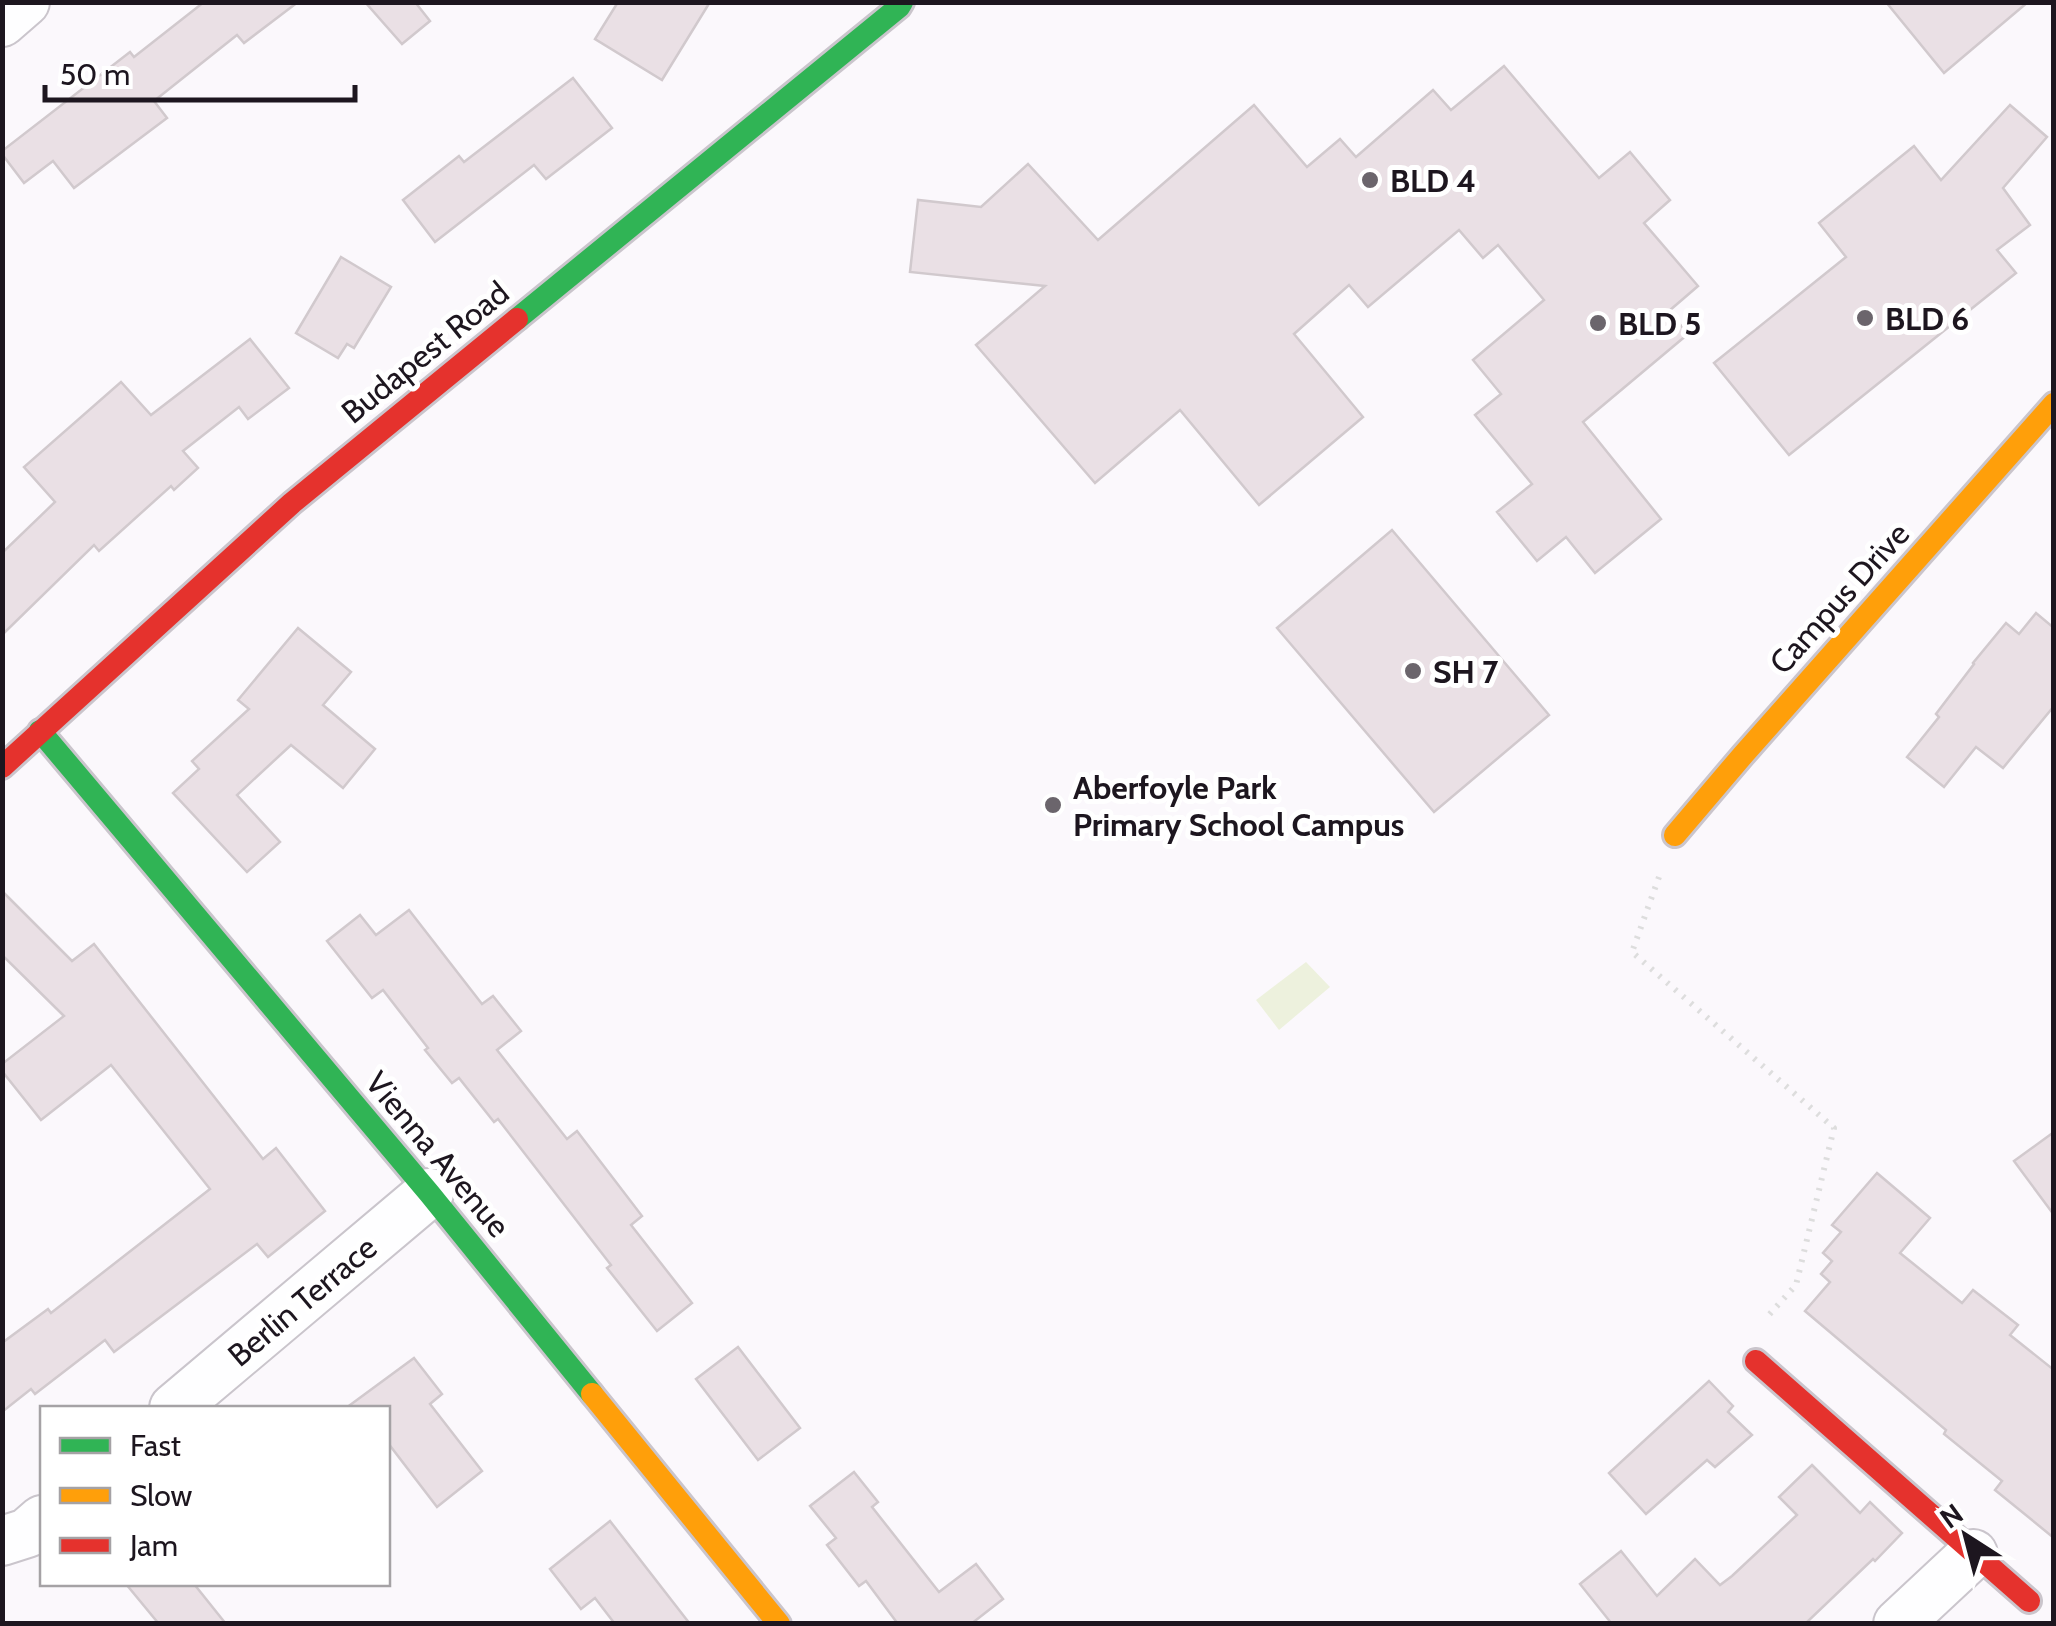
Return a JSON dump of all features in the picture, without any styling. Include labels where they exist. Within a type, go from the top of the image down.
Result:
[{"type":"street","points":[[2,22],[26,2]]},
{"type":"street","name":"Budapest Road","points":[[2,767],[292,503],[902,2]]},
{"type":"street","name":"Campus Drive","points":[[1674,835],[2054,404]]},
{"type":"street","name":"Vienna Avenue","points":[[40,731],[430,1193],[779,1624]]},
{"type":"street","name":"Berlin Terrace","points":[[176,1406],[430,1193]]},
{"type":"street","points":[[1756,1361],[2029,1602]]},
{"type":"street","points":[[2,1540],[26,1533],[40,1522]]},
{"type":"street","points":[[1898,1624],[1973,1554]]},
{"type":"path","points":[[1674,835],[1632,952],[1834,1128],[1796,1286],[1763,1322],[1756,1361]]},
{"type":"green space","points":[[1306,962],[1330,987],[1279,1030],[1256,1000]]},
{"type":"building","points":[[204,2],[298,2],[244,43],[237,35],[154,101],[167,118],[74,188],[53,161],[24,183],[2,151],[130,52],[134,57]]},
{"type":"building","points":[[365,2],[415,2],[430,21],[402,44]]},
{"type":"building","points":[[618,2],[710,2],[662,80],[595,39]]},
{"type":"building","points":[[1886,2],[2028,2],[1944,73]]},
{"type":"building","points":[[1504,66],[1599,178],[1630,152],[1670,200],[1644,223],[1698,286],[1669,311],[1688,334],[1583,422],[1661,519],[1595,573],[1566,537],[1537,561],[1497,512],[1532,484],[1475,415],[1501,394],[1473,360],[1544,300],[1498,245],[1483,258],[1459,230],[1368,307],[1349,285],[1294,334],[1363,417],[1259,505],[1180,410],[1095,483],[976,345],[1045,286],[910,272],[918,200],[981,207],[1028,164],[1098,240],[1254,105],[1307,167],[1340,139],[1356,157],[1433,90],[1451,110]]},
{"type":"building","points":[[573,78],[612,128],[546,179],[534,165],[435,242],[403,200],[459,156],[464,162]]},
{"type":"building","name":"BLD 6","points":[[2010,105],[2047,137],[2003,188],[2030,225],[1997,250],[2016,273],[1789,455],[1714,363],[1846,257],[1819,223],[1914,146],[1941,180]]},
{"type":"building","points":[[341,257],[391,287],[354,348],[347,344],[338,358],[296,333]]},
{"type":"building","points":[[250,339],[289,388],[248,419],[239,407],[183,451],[198,468],[174,490],[171,486],[99,551],[94,545],[2,635],[2,553],[55,502],[24,467],[121,382],[151,415]]},
{"type":"building","name":"SH 7","points":[[1392,530],[1549,715],[1434,812],[1277,628]]},
{"type":"building","points":[[2036,613],[2054,628],[2054,706],[2003,768],[1976,747],[1944,787],[1907,757],[2006,623],[2019,634]]},
{"type":"building","points":[[298,628],[351,672],[323,705],[375,749],[343,788],[291,745],[237,795],[280,842],[247,872],[173,793],[199,769],[192,761],[249,709],[238,700]]},
{"type":"building","points":[[2,891],[72,961],[94,944],[263,1159],[276,1148],[325,1211],[268,1257],[257,1244],[114,1352],[105,1340],[35,1394],[31,1389],[2,1412],[2,1343],[48,1309],[51,1313],[210,1189],[111,1065],[41,1120],[2,1071],[2,1064],[64,1016],[2,955]]},
{"type":"building","points":[[409,910],[482,1004],[493,996],[521,1031],[497,1050],[567,1139],[577,1131],[642,1216],[631,1225],[692,1303],[657,1331],[498,1119],[494,1122],[459,1078],[452,1083],[383,990],[372,998],[327,941],[360,915],[376,935]]},
{"type":"building","points":[[2054,1132],[2054,1215],[2014,1161]]},
{"type":"building","points":[[1877,1173],[1930,1218],[1900,1253],[1962,1303],[1973,1290],[2018,1325],[2010,1335],[2054,1370],[2054,1538],[1995,1490],[2002,1481],[1805,1311],[1830,1282],[1821,1274],[1832,1261],[1823,1253],[1841,1232],[1832,1225]]},
{"type":"building","points":[[738,1347],[800,1428],[758,1460],[696,1379]]},
{"type":"building","points":[[414,1358],[442,1394],[430,1404],[482,1471],[437,1507],[390,1446],[390,1406],[349,1406]]},
{"type":"building","points":[[1709,1381],[1733,1406],[1728,1412],[1752,1435],[1715,1467],[1707,1460],[1646,1514],[1609,1473]]},
{"type":"building","points":[[1812,1465],[1860,1513],[1870,1502],[1902,1533],[1805,1624],[1612,1624],[1580,1584],[1621,1551],[1657,1596],[1695,1559],[1720,1585],[1797,1515],[1779,1497]]},
{"type":"building","points":[[854,1472],[878,1502],[872,1507],[939,1592],[976,1564],[1003,1599],[971,1624],[898,1624],[866,1581],[859,1586],[827,1545],[836,1538],[810,1506]]},
{"type":"building","points":[[610,1521],[690,1624],[615,1624],[595,1598],[581,1609],[550,1569]]},
{"type":"building","points":[[128,1586],[196,1586],[226,1624],[159,1624]]},
{"type":"traffic: fast","points":[[517,319],[902,2]]},
{"type":"traffic: fast","points":[[40,731],[429,1193],[592,1394]]},
{"type":"traffic: slow","points":[[1675,835],[2054,404]]},
{"type":"traffic: slow","points":[[592,1394],[779,1624]]},
{"type":"traffic: jam","points":[[2,767],[292,503],[517,319]]},
{"type":"traffic: jam","points":[[1756,1361],[2029,1601]]},
{"type":"place","name":"BLD 4","points":[[1370,180]]},
{"type":"place","name":"BLD 6","points":[[1865,318]]},
{"type":"place","name":"BLD 5","points":[[1598,323]]},
{"type":"place","name":"SH 7","points":[[1413,671]]},
{"type":"place","name":"Aberfoyle Park Primary School Campus","points":[[1053,805]]}]
